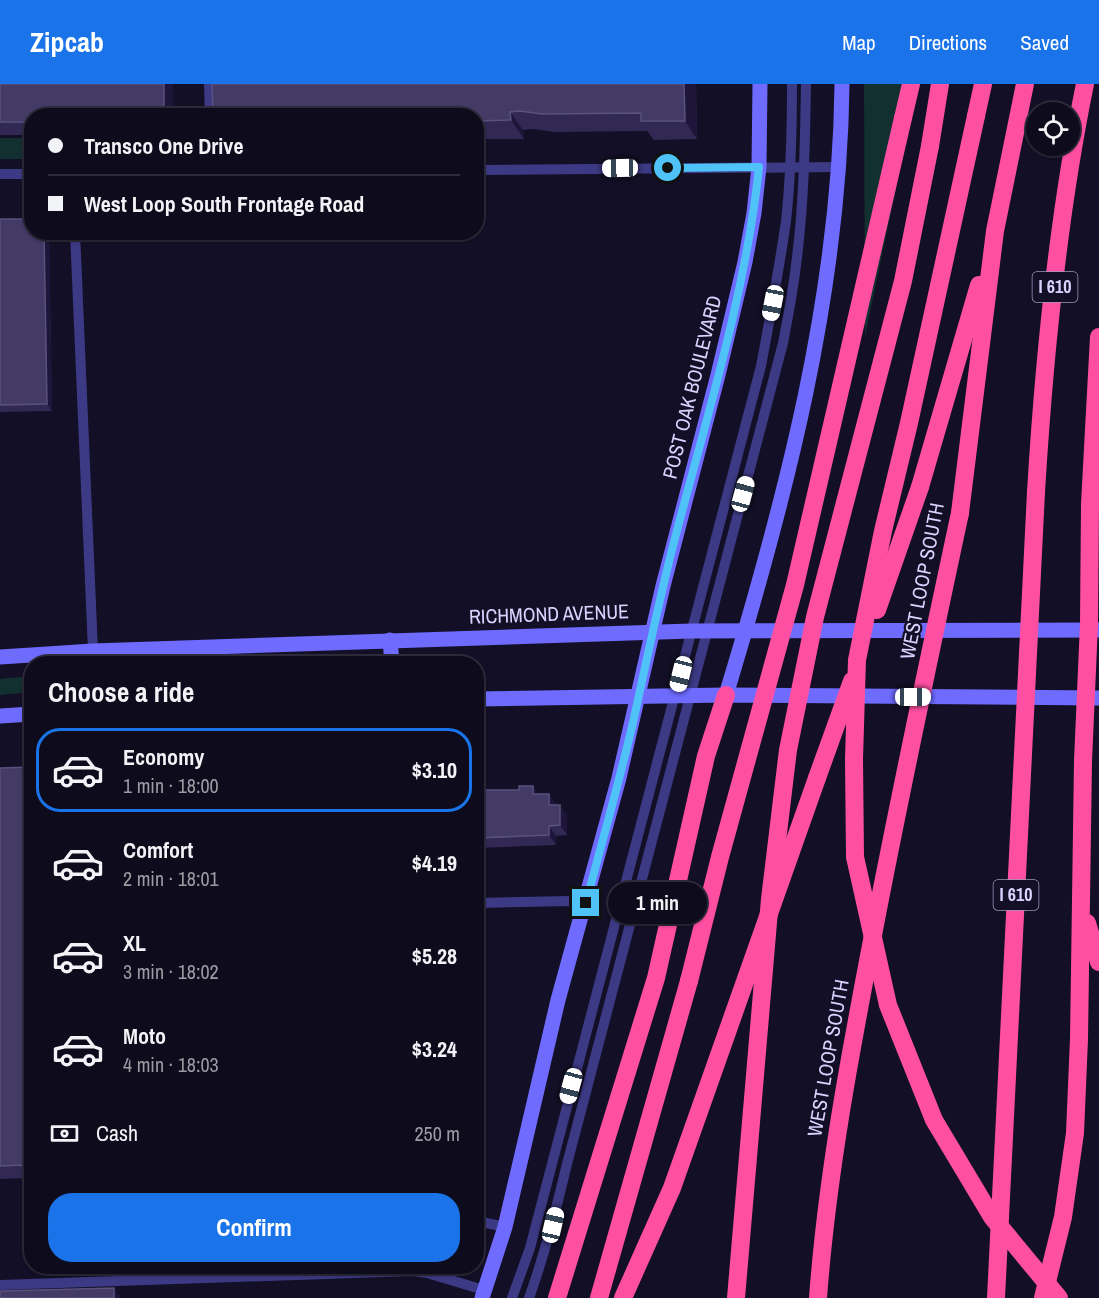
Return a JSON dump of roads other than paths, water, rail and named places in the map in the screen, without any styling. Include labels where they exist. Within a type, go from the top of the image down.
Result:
[{"type":"highway","points":[[599,1298],[689,981],[720,857],[795,585],[911,84]]},
{"type":"highway","points":[[736,1298],[770,899],[788,750],[815,617],[903,281],[940,84]]},
{"type":"highway","points":[[982,84],[857,660],[854,759],[855,857],[888,1005],[934,1120],[992,1217],[1059,1298]]},
{"type":"highway","name":"WEST LOOP SOUTH","points":[[818,1298],[822,1243],[852,1043],[890,847],[960,513],[995,231],[1026,84]]},
{"type":"highway","name":"I 610","points":[[996,1298],[1041,415],[1058,254],[1085,84]]},
{"type":"highway","points":[[623,1298],[672,1188],[920,487],[995,231]]},
{"type":"highway","points":[[1043,1298],[1063,1217],[1076,1133],[1090,504],[1099,337]]},
{"type":"highway","points":[[557,1298],[656,978],[706,756],[726,695]]},
{"type":"highway","points":[[1082,908],[1099,962]]},
{"type":"main road","name":"POST OAK BOULEVARD","points":[[483,1294],[505,1227],[558,1000],[619,778],[745,262],[759,167],[760,84]]},
{"type":"main road","points":[[726,695],[746,630],[786,478],[812,357],[832,243],[842,84]]},
{"type":"main road","name":"RICHMOND AVENUE","points":[[111,656],[390,640],[653,632],[1099,630]]},
{"type":"main road","points":[[390,640],[392,656]]},
{"type":"main road","name":"RICHMOND AVENUE","points":[[0,657],[24,657]]},
{"type":"main road","points":[[484,699],[726,695],[1099,698]]},
{"type":"main road","points":[[0,716],[24,714]]},
{"type":"lane","points":[[209,84],[210,108]]},
{"type":"lane","points":[[512,1298],[530,1248],[565,1108],[683,696],[699,631],[760,366],[779,270],[790,166],[792,84]]},
{"type":"lane","points":[[529,1298],[553,1225],[567,1164],[661,812],[683,696],[699,631],[783,343],[796,267],[805,166],[806,84]]},
{"type":"lane","points":[[484,170],[838,167]]},
{"type":"lane","points":[[0,174],[24,174]]},
{"type":"lane","points":[[75,240],[94,656]]},
{"type":"lane","points":[[484,903],[569,901],[586,903]]},
{"type":"lane","points":[[484,1222],[505,1227]]},
{"type":"lane","points":[[0,1285],[324,1274]]},
{"type":"lane","points":[[430,1274],[483,1294]]},
{"type":"lane","points":[[26,1284],[27,1298]]}]
